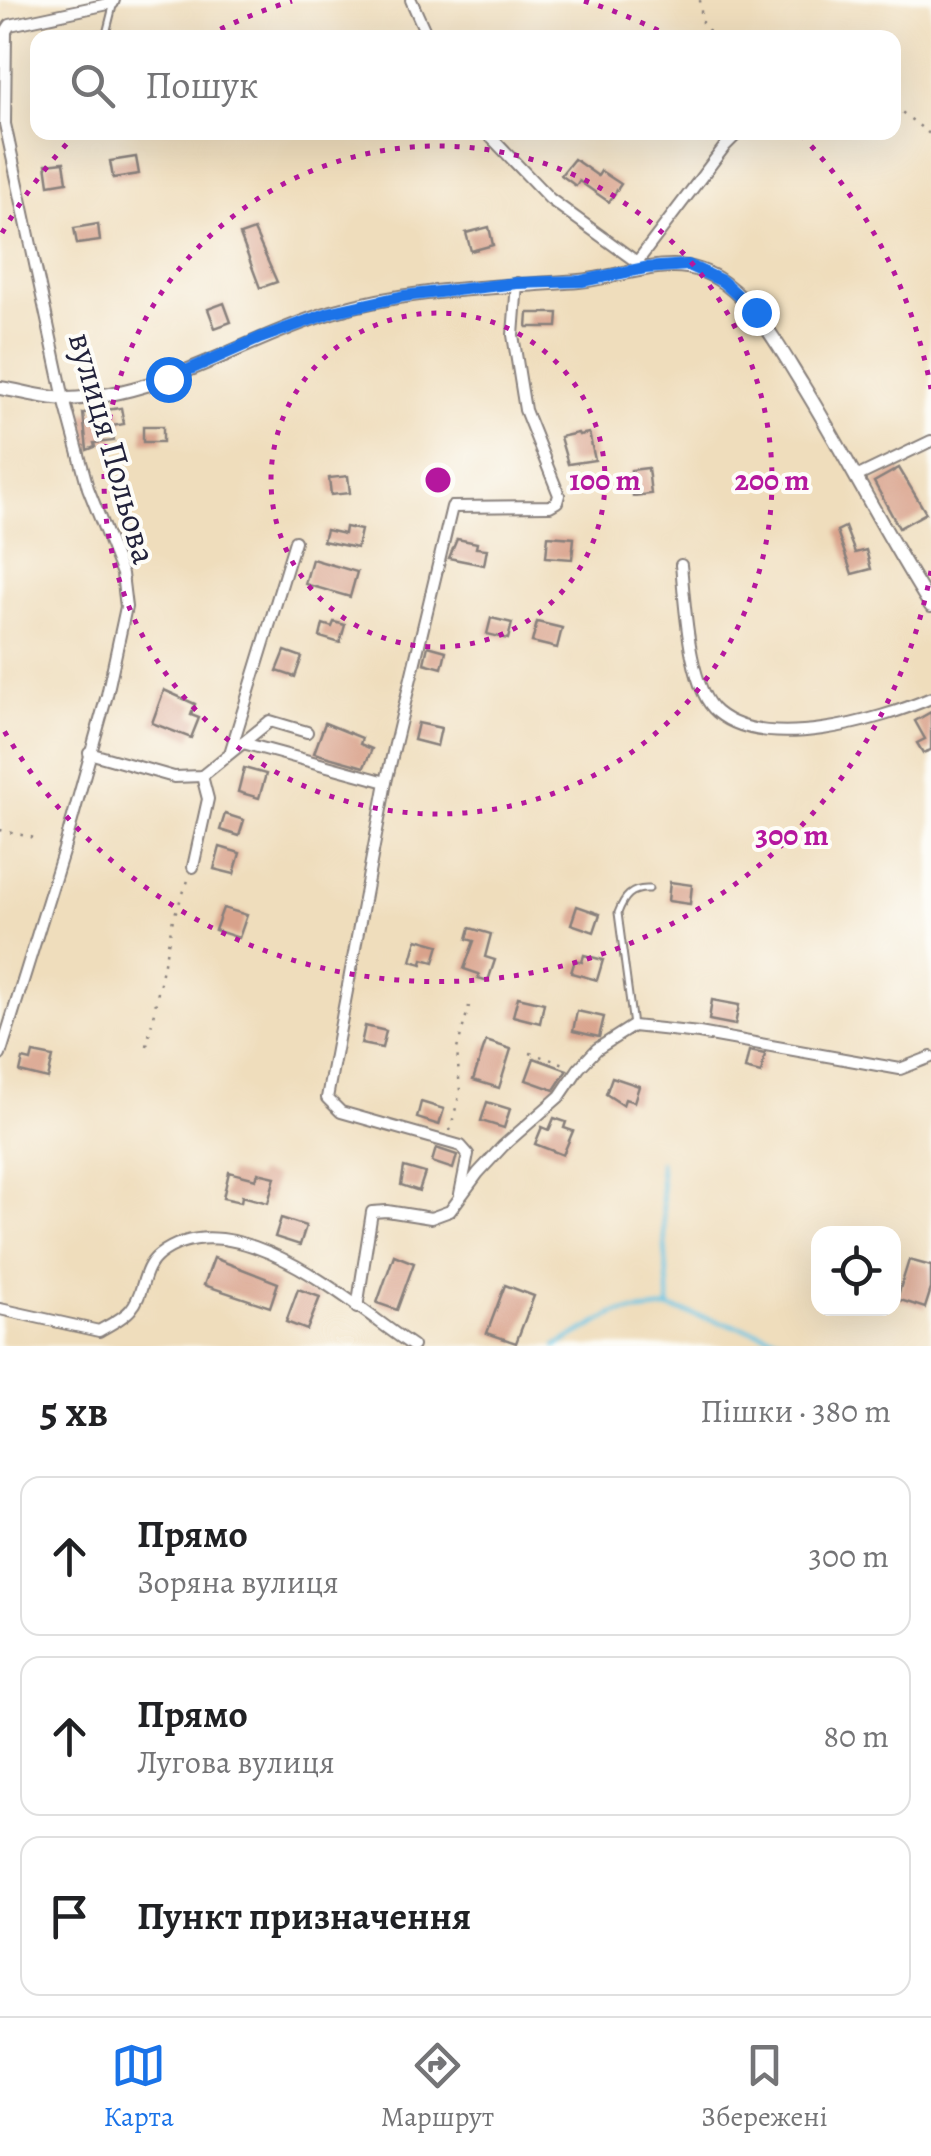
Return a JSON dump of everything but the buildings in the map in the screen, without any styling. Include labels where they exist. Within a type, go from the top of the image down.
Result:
[{"type":"street","points":[[411,0],[424,30]]},
{"type":"street","name":"вулиця Польова","points":[[0,1055],[64,849],[107,695],[126,606],[122,574],[88,488],[64,399],[5,124],[6,31],[10,25],[114,2]]},
{"type":"street","points":[[494,140],[550,199],[641,264]]},
{"type":"street","points":[[641,264],[731,140]]},
{"type":"street","points":[[0,388],[64,399],[128,391],[168,379],[260,338],[332,312],[404,296],[517,283],[582,281],[641,264],[688,265],[722,281],[756,312],[931,606]]},
{"type":"street","points":[[460,1194],[468,1154],[461,1146],[341,1112],[327,1098],[386,782],[452,508],[550,506],[557,502],[558,495],[525,410],[513,334],[517,283]]},
{"type":"street","points":[[856,477],[931,441]]},
{"type":"street","points":[[230,753],[295,540]]},
{"type":"street","points":[[681,565],[692,666],[715,711],[748,728],[819,732],[897,713],[931,698]]},
{"type":"street","points":[[89,752],[174,776],[202,776],[270,720],[307,732]]},
{"type":"street","points":[[243,743],[386,782]]},
{"type":"street","points":[[194,868],[208,798],[202,776]]},
{"type":"street","points":[[357,1308],[372,1212],[387,1210],[431,1218],[450,1211],[503,1146],[560,1096],[597,1049],[633,1026],[700,1033],[900,1068],[931,1057]]},
{"type":"street","points":[[0,1309],[99,1331],[132,1308],[150,1263],[164,1251],[212,1238],[239,1241],[274,1252],[413,1346]]},
{"type":"lane","points":[[107,30],[114,2]]},
{"type":"lane","points":[[633,1026],[618,912],[624,898],[639,888],[649,889]]},
{"type":"path","points":[[700,0],[702,23],[708,30]]},
{"type":"path","points":[[901,111],[931,135]]},
{"type":"path","points":[[0,830],[39,839]]},
{"type":"path","points":[[147,1046],[173,919],[194,868]]},
{"type":"path","points":[[447,1141],[460,1092],[457,1049],[470,1006]]},
{"type":"path","points":[[530,1052],[579,1068]]},
{"type":"waterway","points":[[660,1162],[669,1307]]},
{"type":"waterway","points":[[556,1346],[616,1313],[669,1308],[810,1346]]},
{"type":"route","points":[[168,379],[260,338],[332,312],[404,296],[517,283],[582,281],[645,268],[688,265],[722,281],[756,312]]}]
